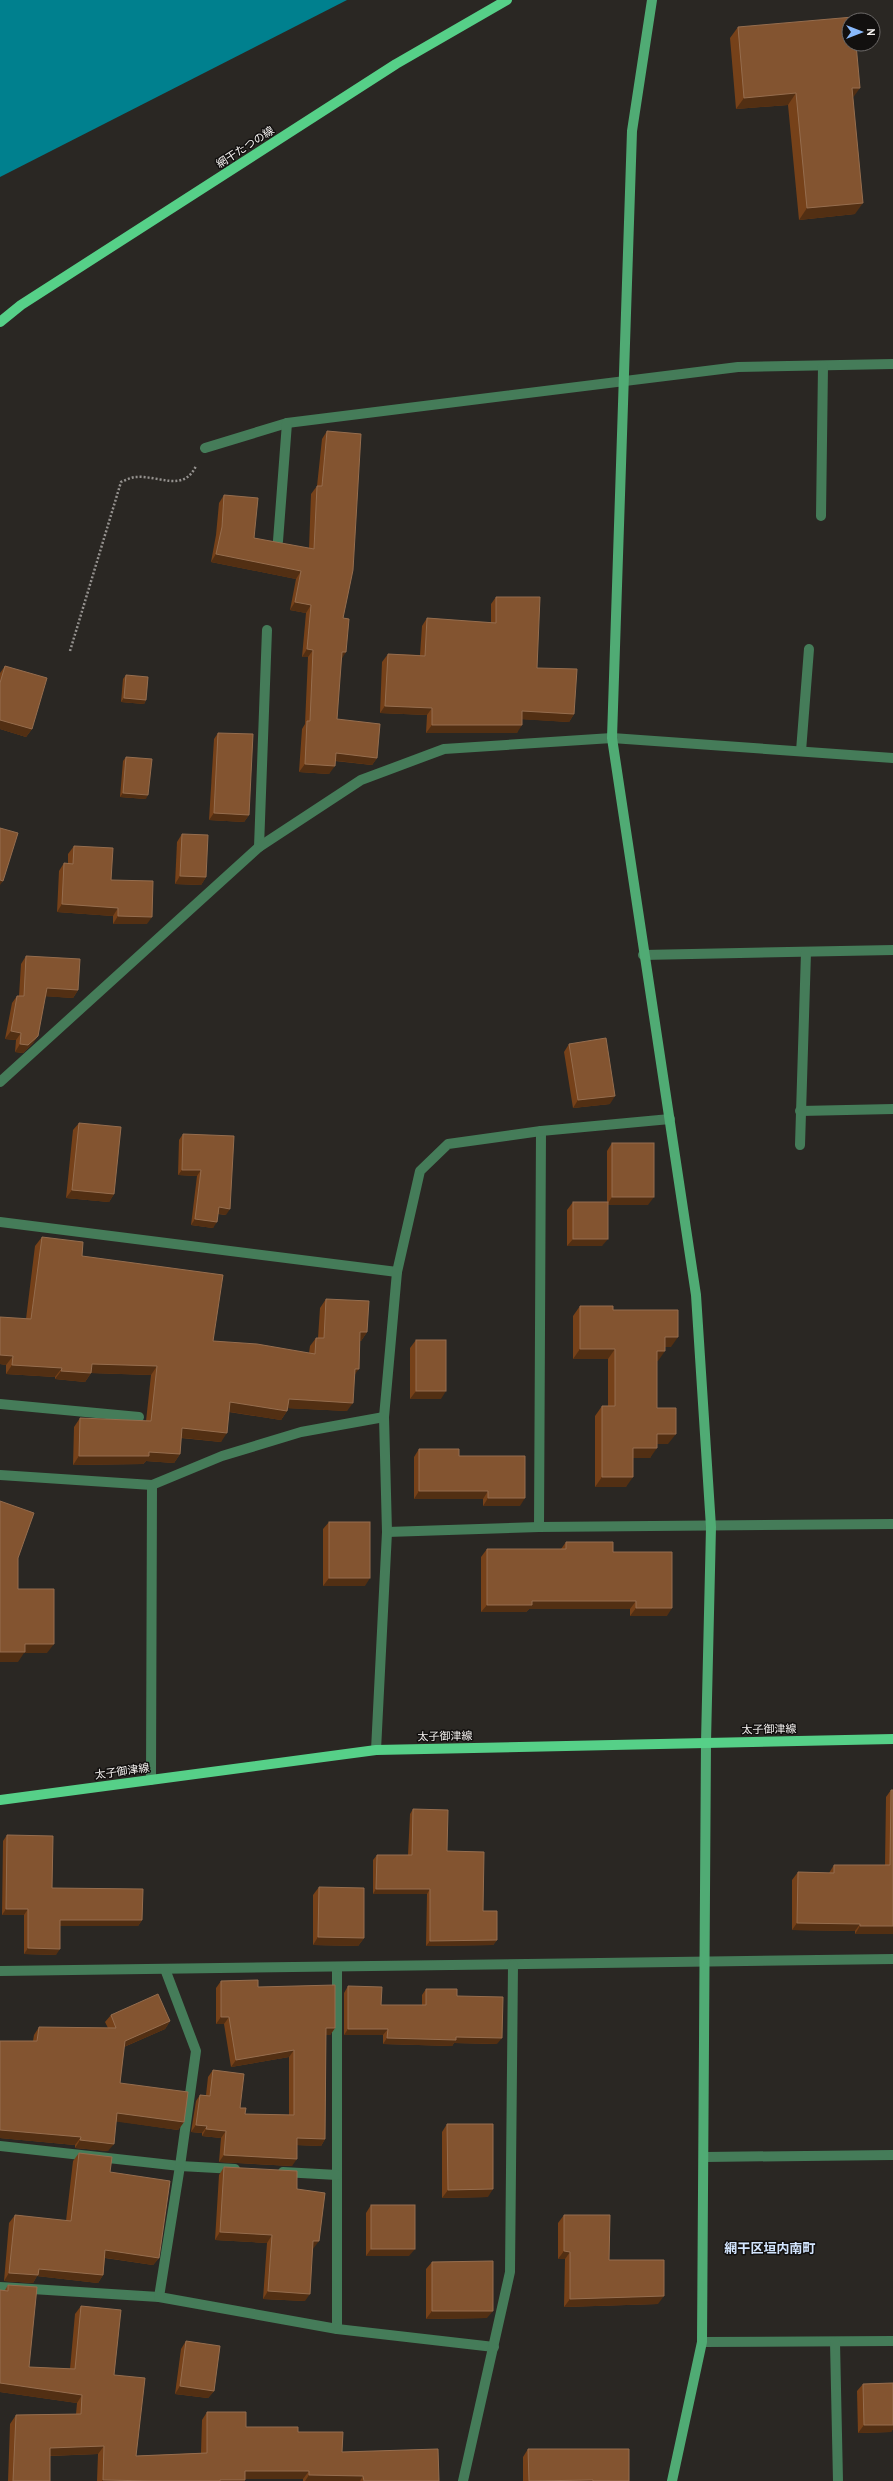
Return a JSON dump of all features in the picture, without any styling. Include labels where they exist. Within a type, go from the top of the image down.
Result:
[{"type":"main road","name":"網干たつの線","points":[[0,322],[21,305],[396,64],[507,0]]},
{"type":"main road","name":"太子御津線","points":[[0,1800],[376,1750],[893,1739]]},
{"type":"street","points":[[652,0],[632,131],[625,381],[612,738],[643,955],[670,1119],[696,1295],[711,1527],[706,1742],[705,2158],[702,2342],[672,2481]]},
{"type":"street","points":[[205,448],[287,423],[738,367],[893,364]]},
{"type":"street","points":[[821,516],[823,366]]},
{"type":"street","points":[[278,541],[287,423]]},
{"type":"street","points":[[259,846],[267,630]]},
{"type":"street","points":[[801,751],[809,649]]},
{"type":"street","points":[[0,1082],[259,846],[361,780],[444,749],[612,738],[893,758]]},
{"type":"street","points":[[643,955],[893,950]]},
{"type":"street","points":[[800,1145],[806,952]]},
{"type":"street","points":[[800,1111],[893,1109]]},
{"type":"street","points":[[376,1750],[387,1532],[384,1417],[397,1272],[420,1171],[448,1144],[541,1131],[670,1119]]},
{"type":"street","points":[[539,1526],[541,1131]]},
{"type":"street","points":[[0,1222],[397,1272]]},
{"type":"street","points":[[0,1404],[139,1417]]},
{"type":"street","points":[[0,1475],[152,1485],[222,1456],[301,1432],[384,1417]]},
{"type":"street","points":[[151,1780],[152,1485]]},
{"type":"street","points":[[387,1532],[539,1526],[711,1527],[893,1524]]},
{"type":"street","points":[[0,1971],[705,1963],[893,1959]]},
{"type":"street","points":[[463,2481],[510,2272],[513,1965]]},
{"type":"street","points":[[337,1967],[337,2329]]},
{"type":"street","points":[[159,2297],[180,2166],[196,2051],[165,1969]]},
{"type":"street","points":[[0,2146],[180,2166],[243,2170]]},
{"type":"street","points":[[705,2158],[893,2155]]},
{"type":"street","points":[[274,2172],[337,2175]]},
{"type":"street","points":[[0,2287],[159,2297],[337,2329],[494,2347]]},
{"type":"street","points":[[702,2342],[893,2341]]},
{"type":"street","points":[[835,2342],[838,2481]]},
{"type":"path","points":[[70,651],[122,482],[136,477],[178,482],[192,474],[205,448]]},
{"type":"water","points":[[0,0],[347,0],[0,177]]},
{"type":"building","points":[[841,18],[841,52],[857,52],[860,88],[852,88],[863,203],[807,208],[796,93],[744,98],[738,27]]},
{"type":"building","points":[[327,431],[361,434],[353,570],[343,618],[349,619],[346,652],[342,652],[337,719],[380,724],[377,758],[336,753],[335,766],[305,764],[307,721],[310,721],[313,650],[307,649],[311,605],[295,602],[301,571],[216,554],[222,527],[224,495],[258,498],[254,538],[314,549],[317,486],[322,486]]},
{"type":"building","points":[[496,597],[540,597],[537,668],[577,669],[574,714],[522,711],[522,725],[432,725],[432,708],[385,706],[388,654],[425,656],[427,618],[496,623]]},
{"type":"building","points":[[5,666],[47,678],[32,729],[0,720],[0,683]]},
{"type":"building","points":[[126,675],[148,677],[146,700],[124,698]]},
{"type":"building","points":[[218,733],[253,734],[249,815],[214,813]]},
{"type":"building","points":[[126,757],[152,759],[148,795],[123,793]]},
{"type":"building","points":[[0,828],[18,833],[3,881],[0,880]]},
{"type":"building","points":[[182,834],[208,835],[206,877],[180,876]]},
{"type":"building","points":[[74,846],[113,848],[111,880],[153,881],[152,917],[118,916],[118,908],[62,904],[64,863],[73,864]]},
{"type":"building","points":[[26,956],[80,959],[78,990],[47,988],[38,1036],[28,1045],[20,1044],[21,1033],[11,1031],[17,996],[24,996]]},
{"type":"building","points":[[606,1038],[615,1096],[578,1100],[569,1044]]},
{"type":"building","points":[[79,1123],[121,1127],[114,1194],[72,1190]]},
{"type":"building","points":[[183,1134],[234,1136],[230,1209],[219,1207],[217,1222],[195,1219],[201,1170],[182,1170]]},
{"type":"building","points":[[612,1143],[654,1143],[654,1197],[612,1197]]},
{"type":"building","points":[[573,1202],[608,1202],[608,1239],[573,1239]]},
{"type":"building","points":[[42,1237],[83,1242],[82,1256],[223,1275],[213,1341],[257,1344],[315,1354],[316,1338],[324,1338],[326,1299],[369,1301],[367,1332],[360,1332],[359,1369],[355,1369],[353,1403],[289,1399],[287,1411],[230,1402],[227,1433],[182,1428],[180,1454],[149,1452],[149,1456],[79,1456],[80,1418],[151,1421],[157,1366],[92,1364],[91,1373],[61,1371],[62,1368],[12,1365],[13,1356],[0,1355],[0,1317],[31,1319]]},
{"type":"building","points":[[580,1306],[613,1306],[613,1310],[678,1310],[678,1337],[665,1337],[665,1351],[657,1351],[657,1408],[676,1408],[676,1434],[657,1434],[657,1448],[633,1448],[633,1477],[602,1477],[602,1406],[615,1406],[615,1349],[580,1349]]},
{"type":"building","points":[[416,1340],[446,1340],[446,1391],[416,1391]]},
{"type":"building","points":[[419,1449],[459,1449],[459,1456],[525,1456],[525,1498],[488,1498],[488,1491],[419,1491]]},
{"type":"building","points":[[0,1501],[34,1513],[18,1558],[18,1589],[54,1589],[54,1644],[25,1644],[25,1652],[0,1652]]},
{"type":"building","points":[[329,1522],[370,1522],[370,1578],[329,1578]]},
{"type":"building","points":[[566,1542],[613,1542],[613,1552],[672,1552],[672,1608],[636,1608],[636,1601],[532,1601],[532,1605],[487,1605],[487,1549],[566,1549]]},
{"type":"building","points":[[891,1790],[893,1790],[893,1926],[797,1923],[798,1872],[834,1873],[834,1865],[890,1865]]},
{"type":"building","points":[[413,1809],[448,1810],[447,1851],[484,1852],[483,1911],[497,1911],[497,1940],[430,1941],[430,1889],[376,1889],[377,1855],[412,1855]]},
{"type":"building","points":[[7,1835],[53,1836],[52,1888],[143,1889],[142,1920],[60,1920],[60,1949],[28,1948],[28,1909],[6,1909]]},
{"type":"building","points":[[319,1887],[364,1888],[364,1938],[318,1937]]},
{"type":"building","points":[[258,1980],[258,1987],[335,1985],[335,2028],[326,2028],[325,2139],[297,2138],[297,2159],[224,2155],[226,2131],[206,2129],[207,2126],[196,2125],[200,2095],[210,2096],[213,2070],[244,2074],[240,2108],[246,2108],[245,2114],[294,2115],[294,2050],[236,2060],[229,2017],[221,2017],[221,1981]]},
{"type":"building","points":[[348,1986],[382,1987],[381,2005],[426,2005],[426,1989],[457,1989],[457,1996],[503,1997],[502,2038],[456,2037],[456,2040],[387,2038],[388,2029],[348,2029]]},
{"type":"building","points":[[158,1994],[170,2021],[125,2041],[120,2083],[188,2092],[184,2122],[117,2113],[114,2144],[80,2140],[81,2137],[0,2130],[0,2041],[37,2041],[39,2027],[116,2028],[111,2015]]},
{"type":"building","points":[[447,2124],[493,2124],[493,2189],[448,2190]]},
{"type":"building","points":[[79,2153],[112,2157],[110,2172],[170,2181],[159,2258],[105,2250],[103,2275],[39,2269],[38,2275],[9,2273],[15,2215],[71,2221]]},
{"type":"building","points":[[224,2167],[297,2171],[297,2189],[325,2193],[319,2241],[313,2241],[310,2294],[268,2291],[272,2235],[220,2232]]},
{"type":"building","points":[[371,2205],[415,2205],[415,2249],[371,2249]]},
{"type":"building","points":[[564,2215],[610,2215],[609,2260],[664,2260],[664,2296],[570,2299],[570,2252],[564,2251]]},
{"type":"building","points":[[493,2261],[493,2311],[432,2311],[432,2262]]},
{"type":"building","points":[[8,2285],[37,2287],[29,2367],[75,2369],[81,2306],[121,2310],[114,2375],[145,2378],[136,2456],[207,2453],[207,2412],[246,2412],[246,2427],[298,2427],[298,2432],[343,2432],[342,2452],[438,2449],[439,2481],[364,2481],[363,2476],[309,2475],[309,2471],[245,2471],[245,2480],[103,2480],[104,2446],[50,2448],[50,2481],[13,2481],[16,2415],[81,2414],[82,2395],[0,2383],[0,2290],[8,2291]]},
{"type":"building","points":[[186,2341],[220,2346],[214,2391],[180,2386]]},
{"type":"building","points":[[893,2383],[893,2425],[864,2425],[863,2384]]},
{"type":"building","points":[[528,2449],[629,2449],[629,2481],[529,2481]]},
{"type":"district","name":"網干区垣内南町","points":[[770,2248]]}]
